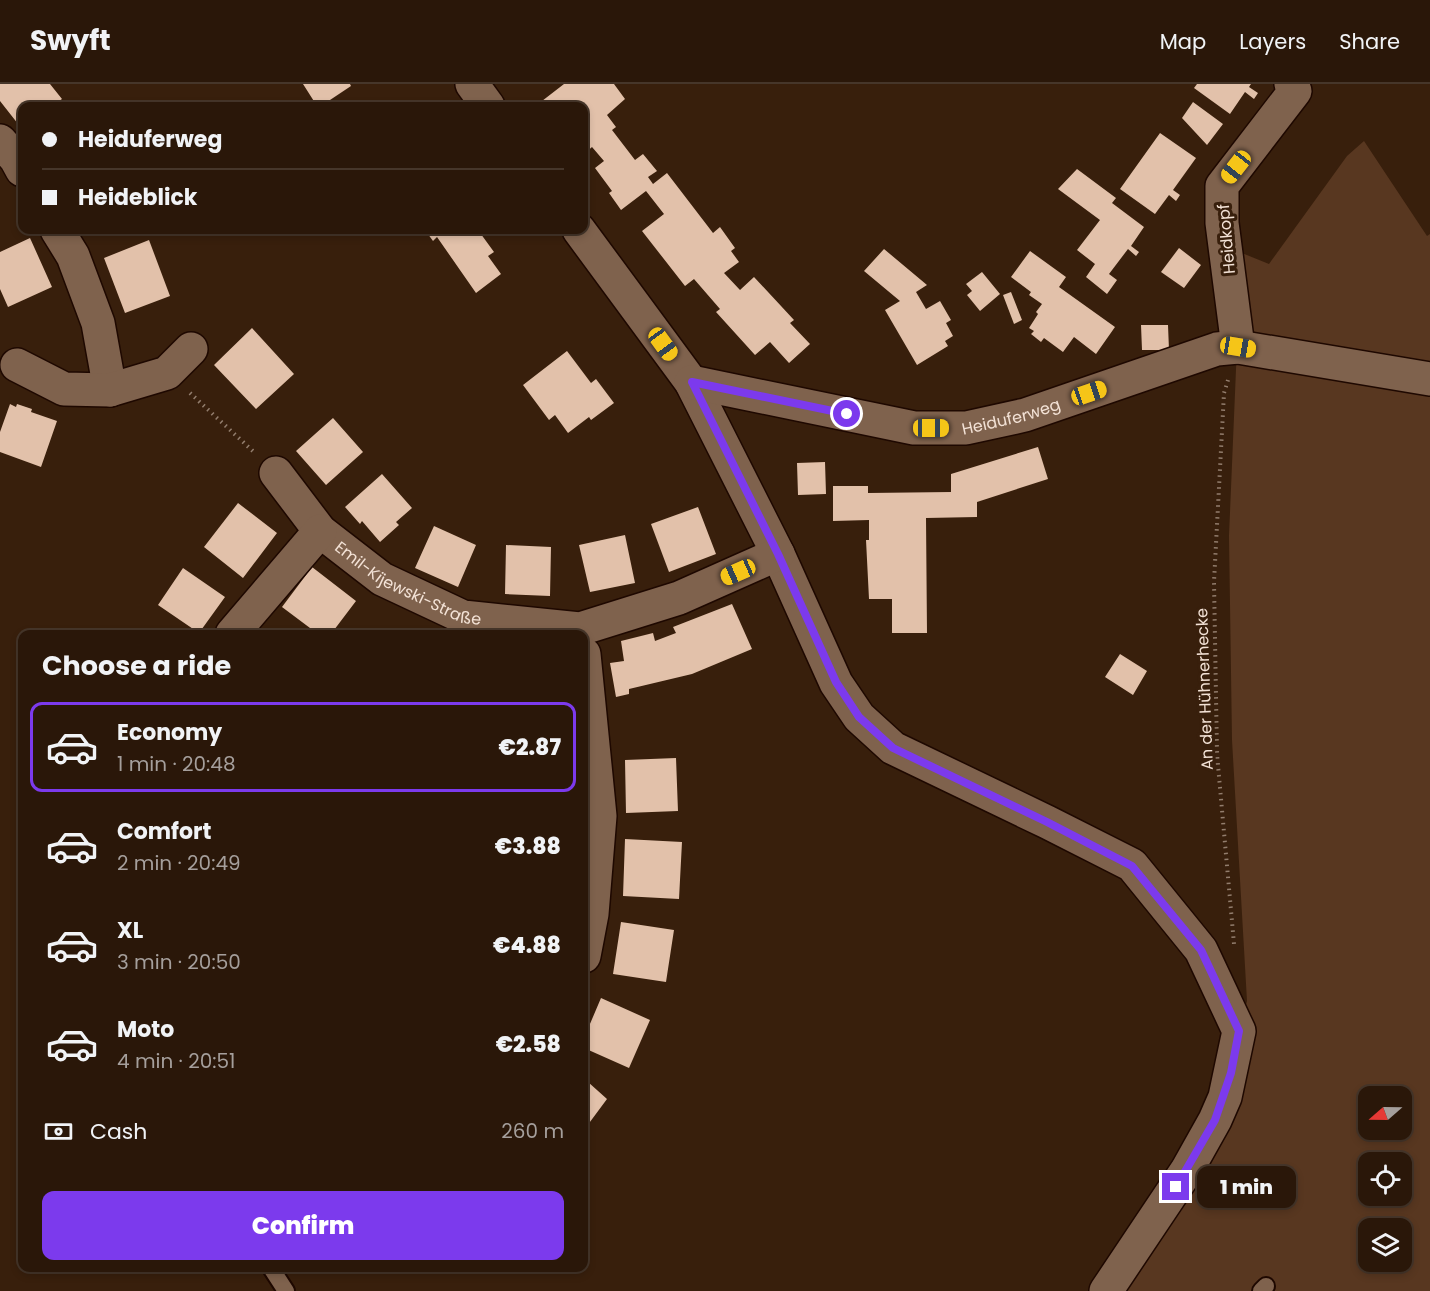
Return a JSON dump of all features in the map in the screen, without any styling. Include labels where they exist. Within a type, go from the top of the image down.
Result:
[{"type":"street","points":[[472,84],[485,102]]},
{"type":"street","name":"Heidkopf","points":[[1238,347],[1222,223],[1221,186],[1294,91],[1291,84]]},
{"type":"street","points":[[0,141],[18,163]]},
{"type":"street","points":[[59,234],[73,256],[98,323],[110,390]]},
{"type":"street","points":[[582,234],[692,382],[778,554],[836,682],[859,717],[893,748],[1047,822],[1132,866],[1201,950],[1239,1031],[1231,1073],[1215,1120],[1187,1170],[1106,1291]]},
{"type":"street","name":"Heiduferweg","points":[[692,382],[914,428],[966,428],[1025,415],[1217,349],[1238,347],[1430,380]]},
{"type":"street","points":[[17,365],[64,389],[110,390],[167,372],[191,350]]},
{"type":"street","name":"Emil-Kijewski-Straße","points":[[276,473],[320,531],[382,579],[463,617],[533,630]]},
{"type":"street","name":"Emil-Kijewski-Straße","points":[[235,630],[320,531]]},
{"type":"street","name":"Emil-Kijewski-Straße","points":[[588,636],[778,554]]},
{"type":"street","points":[[588,704],[600,816],[592,914],[588,935]]},
{"type":"lane","points":[[274,1272],[286,1291]]},
{"type":"path","name":"An der Hühnerhecke","points":[[1236,956],[1217,754],[1214,582],[1224,393],[1238,347]]},
{"type":"path","points":[[167,372],[276,473]]},
{"type":"shaded area","points":[[1364,141],[1427,236],[1430,234],[1430,1291],[1106,1291],[1187,1170],[1239,1031],[1247,1001],[1232,740],[1229,536],[1239,298],[1232,249],[1269,264],[1347,156]]},
{"type":"building","points":[[0,84],[50,84],[62,99],[58,102],[18,102],[18,124],[0,101]]},
{"type":"building","points":[[303,84],[350,84],[351,86],[327,102],[314,102]]},
{"type":"building","points":[[564,84],[614,84],[625,99],[607,115],[616,127],[612,130],[635,160],[643,154],[657,171],[648,177],[653,184],[667,173],[713,233],[720,227],[735,248],[731,251],[739,262],[724,273],[740,290],[754,277],[794,320],[790,323],[810,344],[789,363],[770,342],[755,355],[716,312],[720,309],[694,279],[685,286],[642,231],[664,214],[646,191],[621,210],[609,193],[612,191],[595,168],[604,161],[592,147],[588,150],[588,102],[542,101]]},
{"type":"building","points":[[1197,84],[1251,84],[1249,87],[1258,93],[1254,99],[1245,92],[1230,114],[1194,88]]},
{"type":"building","points":[[1193,102],[1223,124],[1207,145],[1182,118]]},
{"type":"building","points":[[1160,133],[1196,158],[1173,190],[1180,195],[1176,201],[1169,195],[1155,214],[1120,189]]},
{"type":"building","points":[[1077,169],[1116,198],[1112,203],[1144,227],[1131,246],[1139,252],[1136,256],[1128,249],[1109,274],[1117,280],[1107,294],[1086,277],[1095,264],[1077,250],[1100,220],[1058,189]]},
{"type":"building","points":[[428,234],[481,234],[494,252],[488,256],[501,274],[476,293],[437,237],[433,241]]},
{"type":"building","points":[[30,238],[52,287],[8,307],[0,289],[0,252]]},
{"type":"building","points":[[149,240],[170,296],[125,313],[104,258]]},
{"type":"building","points":[[1179,248],[1201,265],[1184,288],[1161,272]]},
{"type":"building","points":[[884,249],[927,285],[916,292],[926,309],[940,301],[951,320],[946,323],[953,336],[945,341],[948,346],[917,365],[885,310],[900,301],[864,271]]},
{"type":"building","points":[[1030,251],[1066,277],[1059,287],[1115,327],[1096,354],[1074,337],[1063,352],[1044,338],[1041,342],[1031,334],[1034,331],[1029,328],[1042,304],[1029,295],[1031,292],[1011,277]]},
{"type":"building","points":[[982,272],[1000,294],[980,311],[967,295],[972,291],[966,284]]},
{"type":"building","points":[[1011,292],[1022,320],[1014,324],[1003,295]]},
{"type":"building","points":[[1141,325],[1168,325],[1169,350],[1142,350]]},
{"type":"building","points":[[252,328],[294,374],[256,409],[214,365]]},
{"type":"building","points":[[567,351],[591,383],[596,379],[614,403],[591,420],[589,417],[568,433],[555,415],[549,420],[523,385]]},
{"type":"building","points":[[10,404],[32,409],[31,412],[57,421],[41,467],[0,452],[0,432]]},
{"type":"building","points":[[333,418],[363,452],[326,485],[296,451]]},
{"type":"building","points":[[1038,447],[1048,479],[977,502],[977,517],[926,518],[927,633],[892,633],[892,599],[869,599],[866,540],[869,540],[869,520],[833,521],[833,486],[868,486],[868,493],[951,492],[951,474]]},
{"type":"building","points":[[825,462],[826,494],[798,495],[797,463]]},
{"type":"building","points":[[382,474],[412,508],[396,522],[399,525],[380,542],[362,521],[360,524],[345,507]]},
{"type":"building","points":[[238,503],[277,533],[243,578],[204,547]]},
{"type":"building","points":[[698,507],[716,554],[669,572],[651,524]]},
{"type":"building","points":[[434,526],[476,545],[458,587],[415,568]]},
{"type":"building","points":[[625,535],[635,583],[590,592],[579,545]]},
{"type":"building","points":[[506,545],[551,547],[550,596],[505,594]]},
{"type":"building","points":[[312,567],[356,601],[334,630],[313,630],[282,607]]},
{"type":"building","points":[[183,568],[225,597],[201,630],[195,630],[158,605]]},
{"type":"building","points":[[732,604],[752,649],[692,674],[629,689],[629,694],[616,697],[610,663],[624,661],[621,641],[653,633],[655,641],[676,633],[673,627]]},
{"type":"building","points":[[1120,654],[1147,671],[1133,695],[1105,677]]},
{"type":"building","points":[[676,758],[678,811],[626,813],[625,760]]},
{"type":"building","points":[[625,839],[682,842],[679,899],[623,896]]},
{"type":"building","points":[[621,922],[674,930],[666,982],[613,974]]},
{"type":"building","points":[[601,998],[650,1020],[629,1068],[588,1050],[588,1029]]},
{"type":"building","points":[[588,1082],[607,1099],[588,1125]]},
{"type":"route","points":[[847,414],[692,382],[778,554],[836,682],[859,717],[893,748],[1047,822],[1132,866],[1201,950],[1239,1031],[1225,1097],[1215,1120],[1176,1187]]}]
